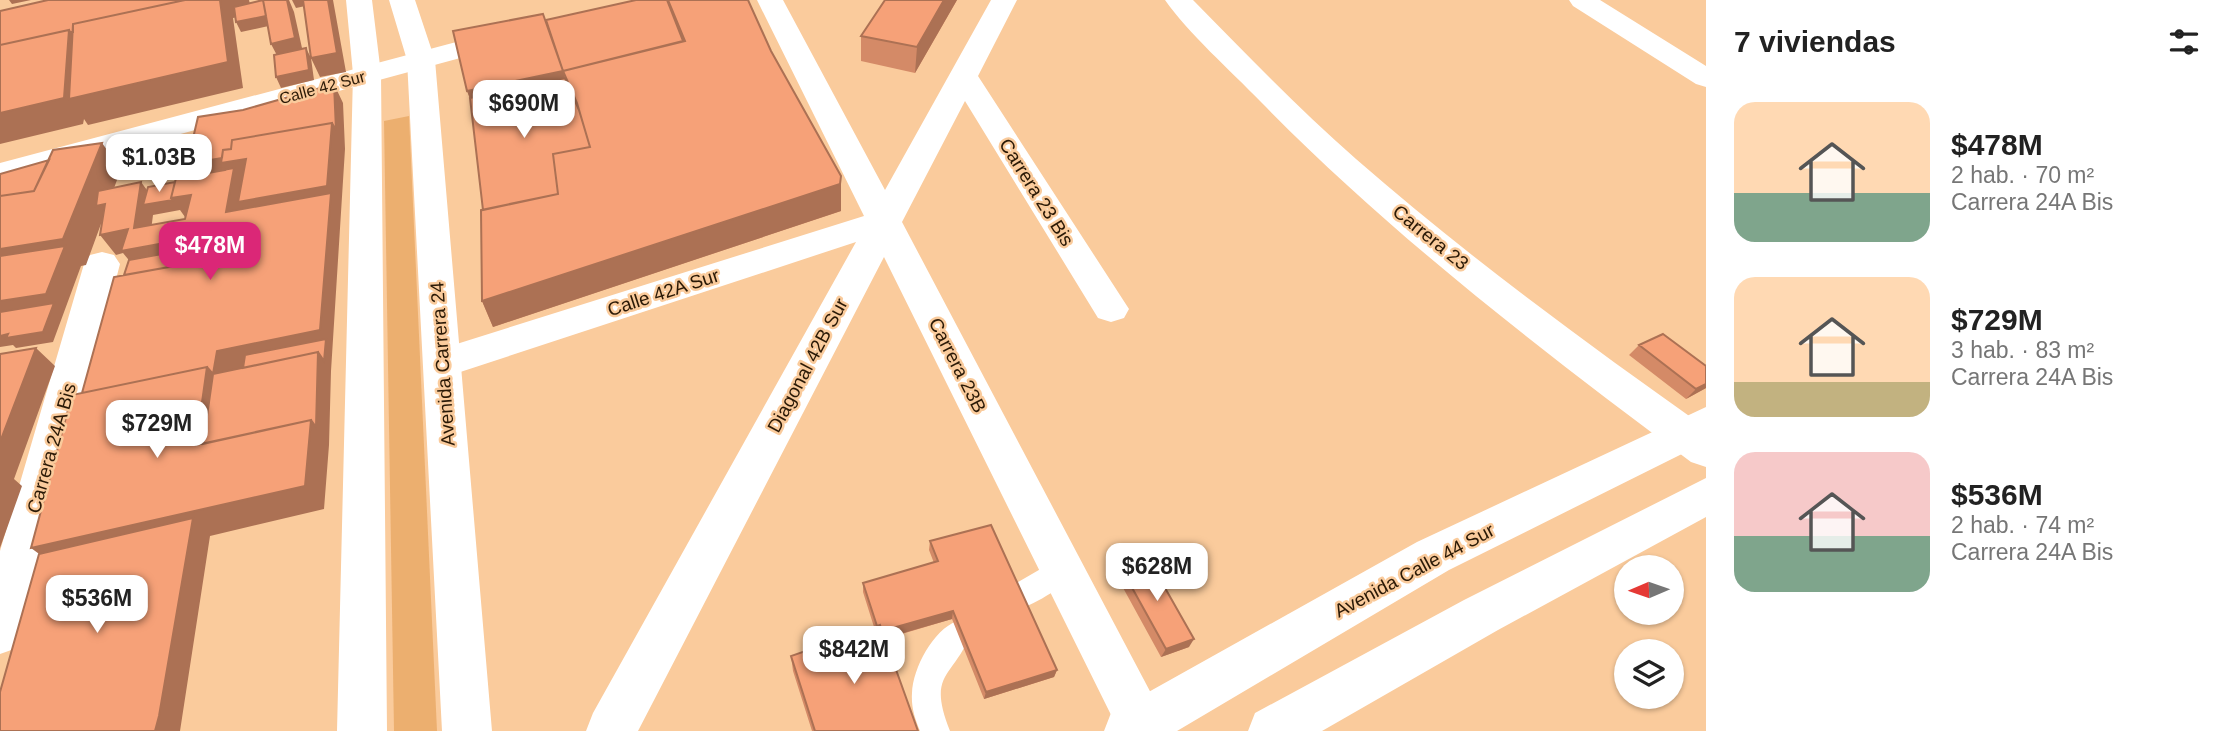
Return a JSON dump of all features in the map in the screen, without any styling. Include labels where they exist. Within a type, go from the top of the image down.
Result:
[{"type":"street","points":[[359,0],[367,74],[362,731]]},
{"type":"street","name":"Avenida Carrera 24","points":[[402,0],[421,60],[467,731]]},
{"type":"street","name":"Carrera 23B","points":[[770,0],[1063,568],[1139,729]]},
{"type":"street","name":"Diagonal 42B Sur","points":[[611,731],[1003,0]]},
{"type":"street","name":"Carrera 23","points":[[1178,0],[1273,97],[1347,167],[1465,265],[1699,435]]},
{"type":"street","points":[[1582,0],[1706,78]]},
{"type":"street","name":"Calle 42 Sur","points":[[0,173],[537,29]]},
{"type":"street","name":"Carrera 23 Bis","points":[[963,75],[1111,309]]},
{"type":"street","name":"Calle 42A Sur","points":[[442,363],[884,222]]},
{"type":"street","name":"Carrera 24A Bis","points":[[0,632],[102,264]]},
{"type":"street","name":"Avenida Calle 44 Sur","points":[[1139,729],[1433,556],[1699,435]]},
{"type":"street","points":[[1273,731],[1482,615],[1706,496]]},
{"type":"lane","points":[[1018,597],[1063,568]]},
{"type":"lane","points":[[934,731],[926,712],[926,684],[937,658],[957,634]]},
{"type":"shaded area","points":[[409,116],[437,731],[394,731],[384,121]]},
{"type":"building","points":[[48,0],[185,0],[73,24],[73,32],[69,30],[0,45],[0,11]]},
{"type":"building","points":[[185,0],[220,0],[228,62],[69,99],[73,24]]},
{"type":"building","points":[[263,0],[287,0],[295,38],[271,44]]},
{"type":"building","points":[[263,0],[266,16],[236,22],[234,7]]},
{"type":"building","points":[[303,0],[328,0],[337,53],[311,58]]},
{"type":"building","points":[[636,0],[667,0],[683,41],[563,71],[546,20]]},
{"type":"building","points":[[668,0],[748,0],[771,51],[841,176],[840,184],[482,301],[481,210],[558,194],[553,154],[590,147],[577,103],[563,71],[685,41]]},
{"type":"building","points":[[885,0],[944,0],[917,47],[861,36]]},
{"type":"building","points":[[543,14],[563,71],[467,91],[453,31]]},
{"type":"building","points":[[69,30],[64,98],[0,113],[0,45]]},
{"type":"building","points":[[306,48],[309,70],[276,77],[274,55]]},
{"type":"building","points":[[565,78],[579,110],[590,147],[553,154],[558,194],[483,210],[470,98]]},
{"type":"building","points":[[334,84],[336,130],[332,123],[232,140],[231,149],[223,150],[222,158],[187,164],[198,117],[243,110]]},
{"type":"building","points":[[332,123],[327,186],[238,202],[246,159],[221,163],[223,150],[231,149],[232,140]]},
{"type":"building","points":[[102,143],[63,239],[0,249],[0,196],[34,191],[53,150]]},
{"type":"building","points":[[49,160],[34,191],[0,196],[0,174]]},
{"type":"building","points":[[224,168],[225,170],[185,177],[185,175]]},
{"type":"building","points":[[234,168],[226,212],[331,193],[320,330],[217,351],[213,374],[207,367],[82,393],[114,277],[214,259],[219,233],[121,251],[128,229],[100,235],[105,204],[96,206],[98,191],[141,182],[134,228],[185,219],[191,195],[171,198],[176,178]]},
{"type":"building","points":[[175,182],[171,198],[173,200],[143,205],[148,187]]},
{"type":"building","points":[[217,244],[214,259],[124,275],[129,260]]},
{"type":"building","points":[[65,246],[46,294],[0,301],[0,256]]},
{"type":"building","points":[[54,303],[43,332],[6,338],[8,334],[0,336],[0,312]]},
{"type":"building","points":[[1663,334],[1706,366],[1706,384],[1696,389],[1639,345]]},
{"type":"building","points":[[326,339],[324,361],[318,352],[243,368],[245,355]]},
{"type":"building","points":[[36,348],[0,442],[0,354]]},
{"type":"building","points":[[318,352],[316,427],[311,420],[203,444],[213,374]]},
{"type":"building","points":[[207,367],[196,445],[311,420],[305,486],[31,548],[72,395]]},
{"type":"building","points":[[193,518],[155,731],[0,731],[0,692],[39,554]]},
{"type":"building","points":[[991,525],[1057,670],[986,692],[953,611],[882,631],[880,625],[877,626],[863,583],[938,561],[930,541]]},
{"type":"building","points":[[1148,558],[1194,639],[1166,649],[1120,566]]},
{"type":"building","points":[[880,625],[918,731],[815,731],[791,656]]}]
